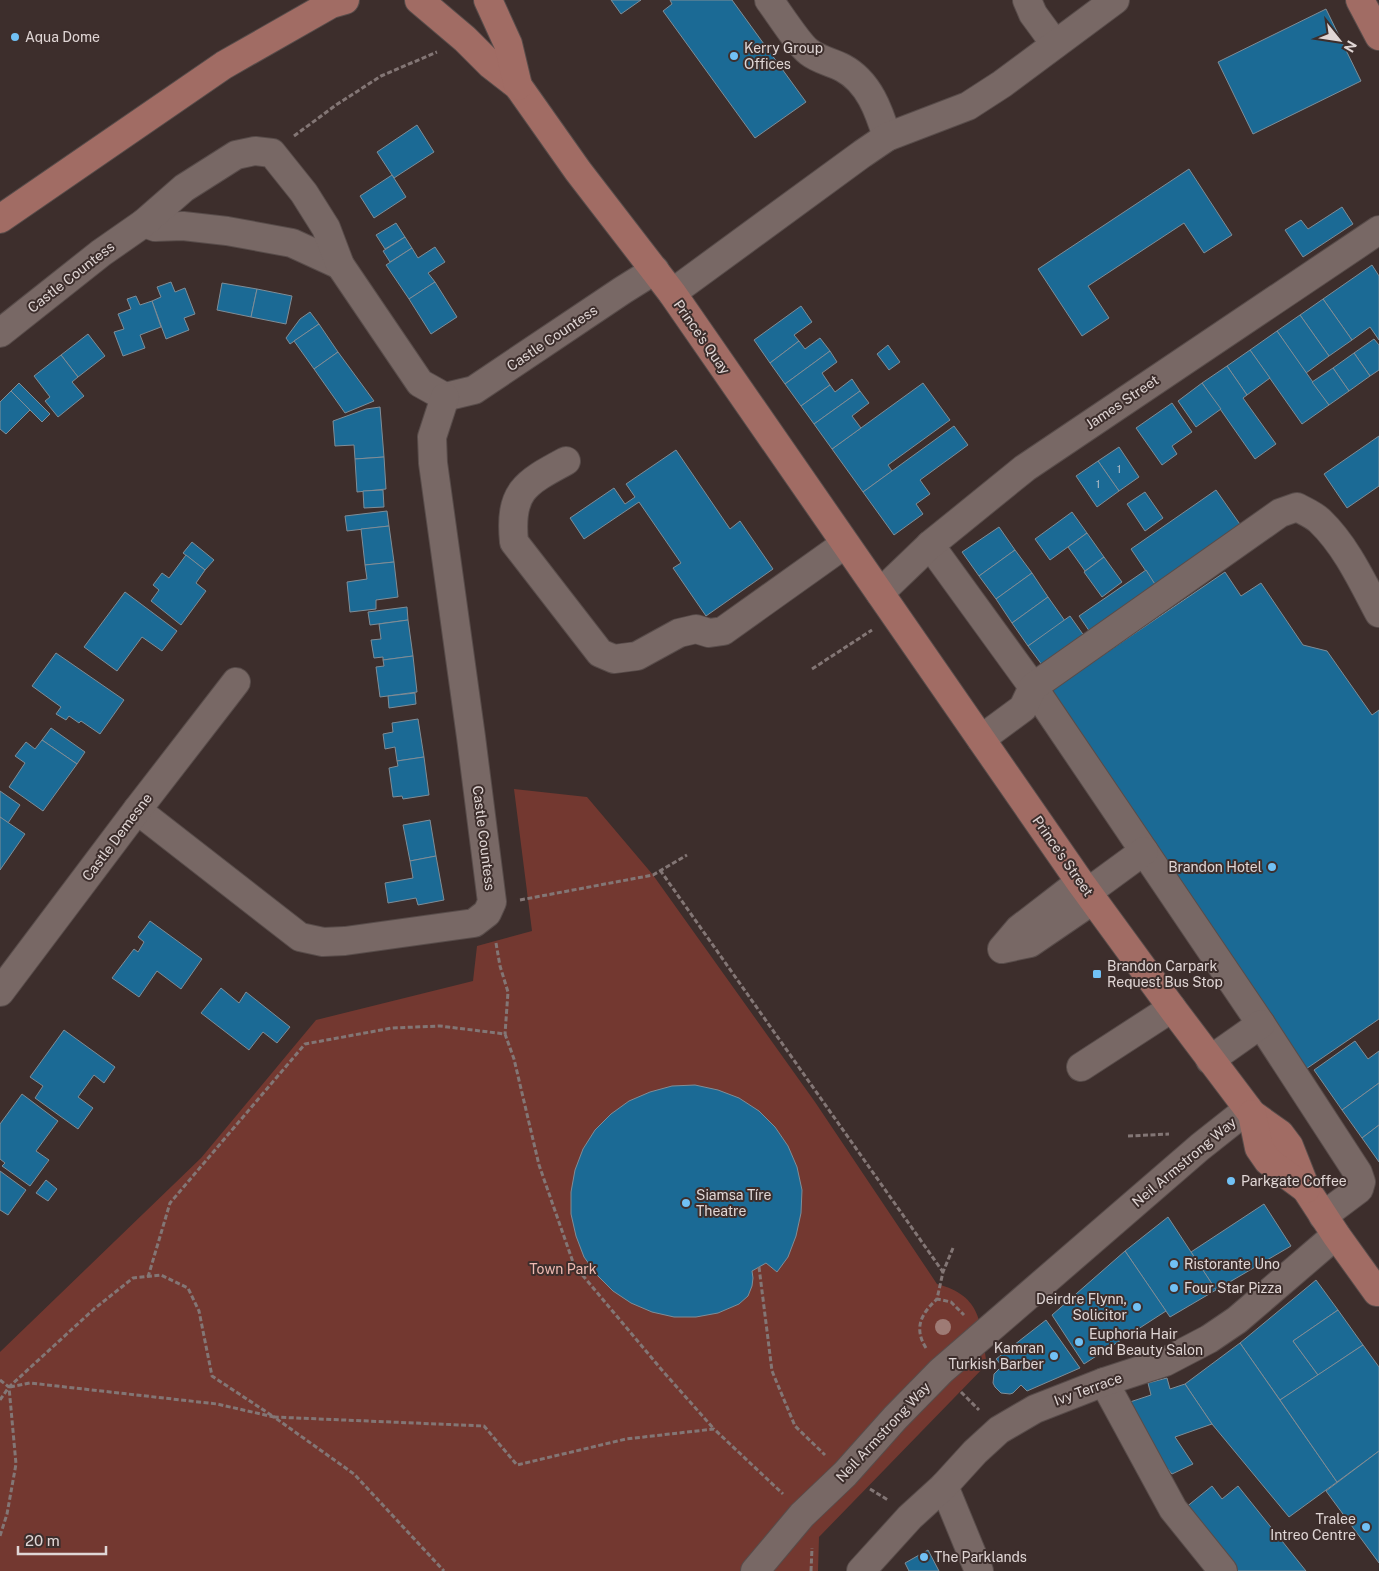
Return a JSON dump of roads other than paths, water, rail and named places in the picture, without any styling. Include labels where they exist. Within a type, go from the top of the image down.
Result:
[{"type":"main road","points":[[252,50],[314,0]]},
{"type":"main road","points":[[0,219],[224,65],[332,4],[345,0]]},
{"type":"main road","name":"Prince's Quay","points":[[419,0],[465,39],[491,65],[518,86],[578,171],[672,293],[887,603]]},
{"type":"main road","name":"Prince's Quay","points":[[488,0],[508,44],[518,86]]},
{"type":"main road","points":[[1360,0],[1379,36]]},
{"type":"main road","name":"Prince's Street","points":[[887,603],[1087,891],[1210,1060],[1250,1111],[1280,1134],[1289,1146],[1306,1189],[1378,1300]]},
{"type":"street","points":[[769,0],[807,51],[826,62],[844,68],[866,86],[879,110],[887,137]]},
{"type":"street","points":[[1027,0],[1033,14],[1055,44]]},
{"type":"street","points":[[672,293],[887,137],[968,106],[1002,84],[1115,0]]},
{"type":"street","name":"Castle Countess","points":[[0,334],[101,253],[144,223],[184,188],[236,155],[255,151],[272,153],[304,193],[326,228],[340,266]]},
{"type":"street","points":[[144,223],[155,227],[183,226],[227,231],[292,243],[340,266],[420,383],[446,397]]},
{"type":"street","name":"James Street","points":[[887,603],[930,545],[1024,468],[1379,230]]},
{"type":"street","name":"Castle Countess","points":[[137,810],[300,937],[323,942],[345,941],[474,923],[490,908],[472,737],[433,463],[432,437],[446,397],[474,390],[655,270]]},
{"type":"street","points":[[566,461],[532,479],[520,494],[512,520],[514,542],[600,653],[614,660],[637,656],[679,633],[696,629],[709,633],[723,631],[845,544]]},
{"type":"street","points":[[981,739],[1023,708],[1033,687],[1280,513],[1297,507],[1319,520],[1337,541],[1350,560],[1379,613]]},
{"type":"street","name":"Ivy Terrace","points":[[862,1571],[910,1517],[944,1486],[975,1452],[999,1430],[1035,1409],[1104,1382],[1166,1362],[1209,1339],[1237,1320],[1329,1225],[1359,1189],[1361,1182],[1358,1173],[1262,1024],[1033,687],[930,545]]},
{"type":"street","name":"Castle Demesne","points":[[0,992],[236,682]]},
{"type":"street","points":[[1087,891],[1144,851]]},
{"type":"street","points":[[1081,1067],[1172,1008]]},
{"type":"street","points":[[1210,1060],[1262,1024]]},
{"type":"street","name":"Neil Armstrong Way","points":[[755,1571],[802,1515],[845,1474],[941,1371],[1200,1147],[1250,1111]]},
{"type":"street","points":[[1104,1382],[1173,1508],[1223,1571]]},
{"type":"street","points":[[944,1486],[979,1571]]},
{"type":"place","name":"Aqua Dome","points":[[15,37]]},
{"type":"place","name":"Kerry Group Offices","points":[[734,56]]},
{"type":"place","name":"Brandon Hotel","points":[[1272,867]]},
{"type":"place","name":"Brandon Carpark Request Bus Stop","points":[[1097,974]]},
{"type":"place","name":"Parkgate Coffee","points":[[1231,1181]]},
{"type":"place","name":"Siamsa Tíre Theatre","points":[[686,1203]]},
{"type":"place","name":"Ristorante Uno","points":[[1174,1264]]},
{"type":"place","name":"Four Star Pizza","points":[[1174,1288]]},
{"type":"place","name":"Deirdre Flynn, Solicitor","points":[[1137,1307]]},
{"type":"place","name":"Euphoria Hair and Beauty Salon","points":[[1079,1342]]},
{"type":"place","name":"Kamran Turkish Barber","points":[[1054,1356]]},
{"type":"place","name":"Tralee Intreo Centre","points":[[1366,1527]]},
{"type":"place","name":"The Parklands","points":[[924,1557]]},
{"type":"park label","name":"Town Park","points":[[563,1269]]}]
